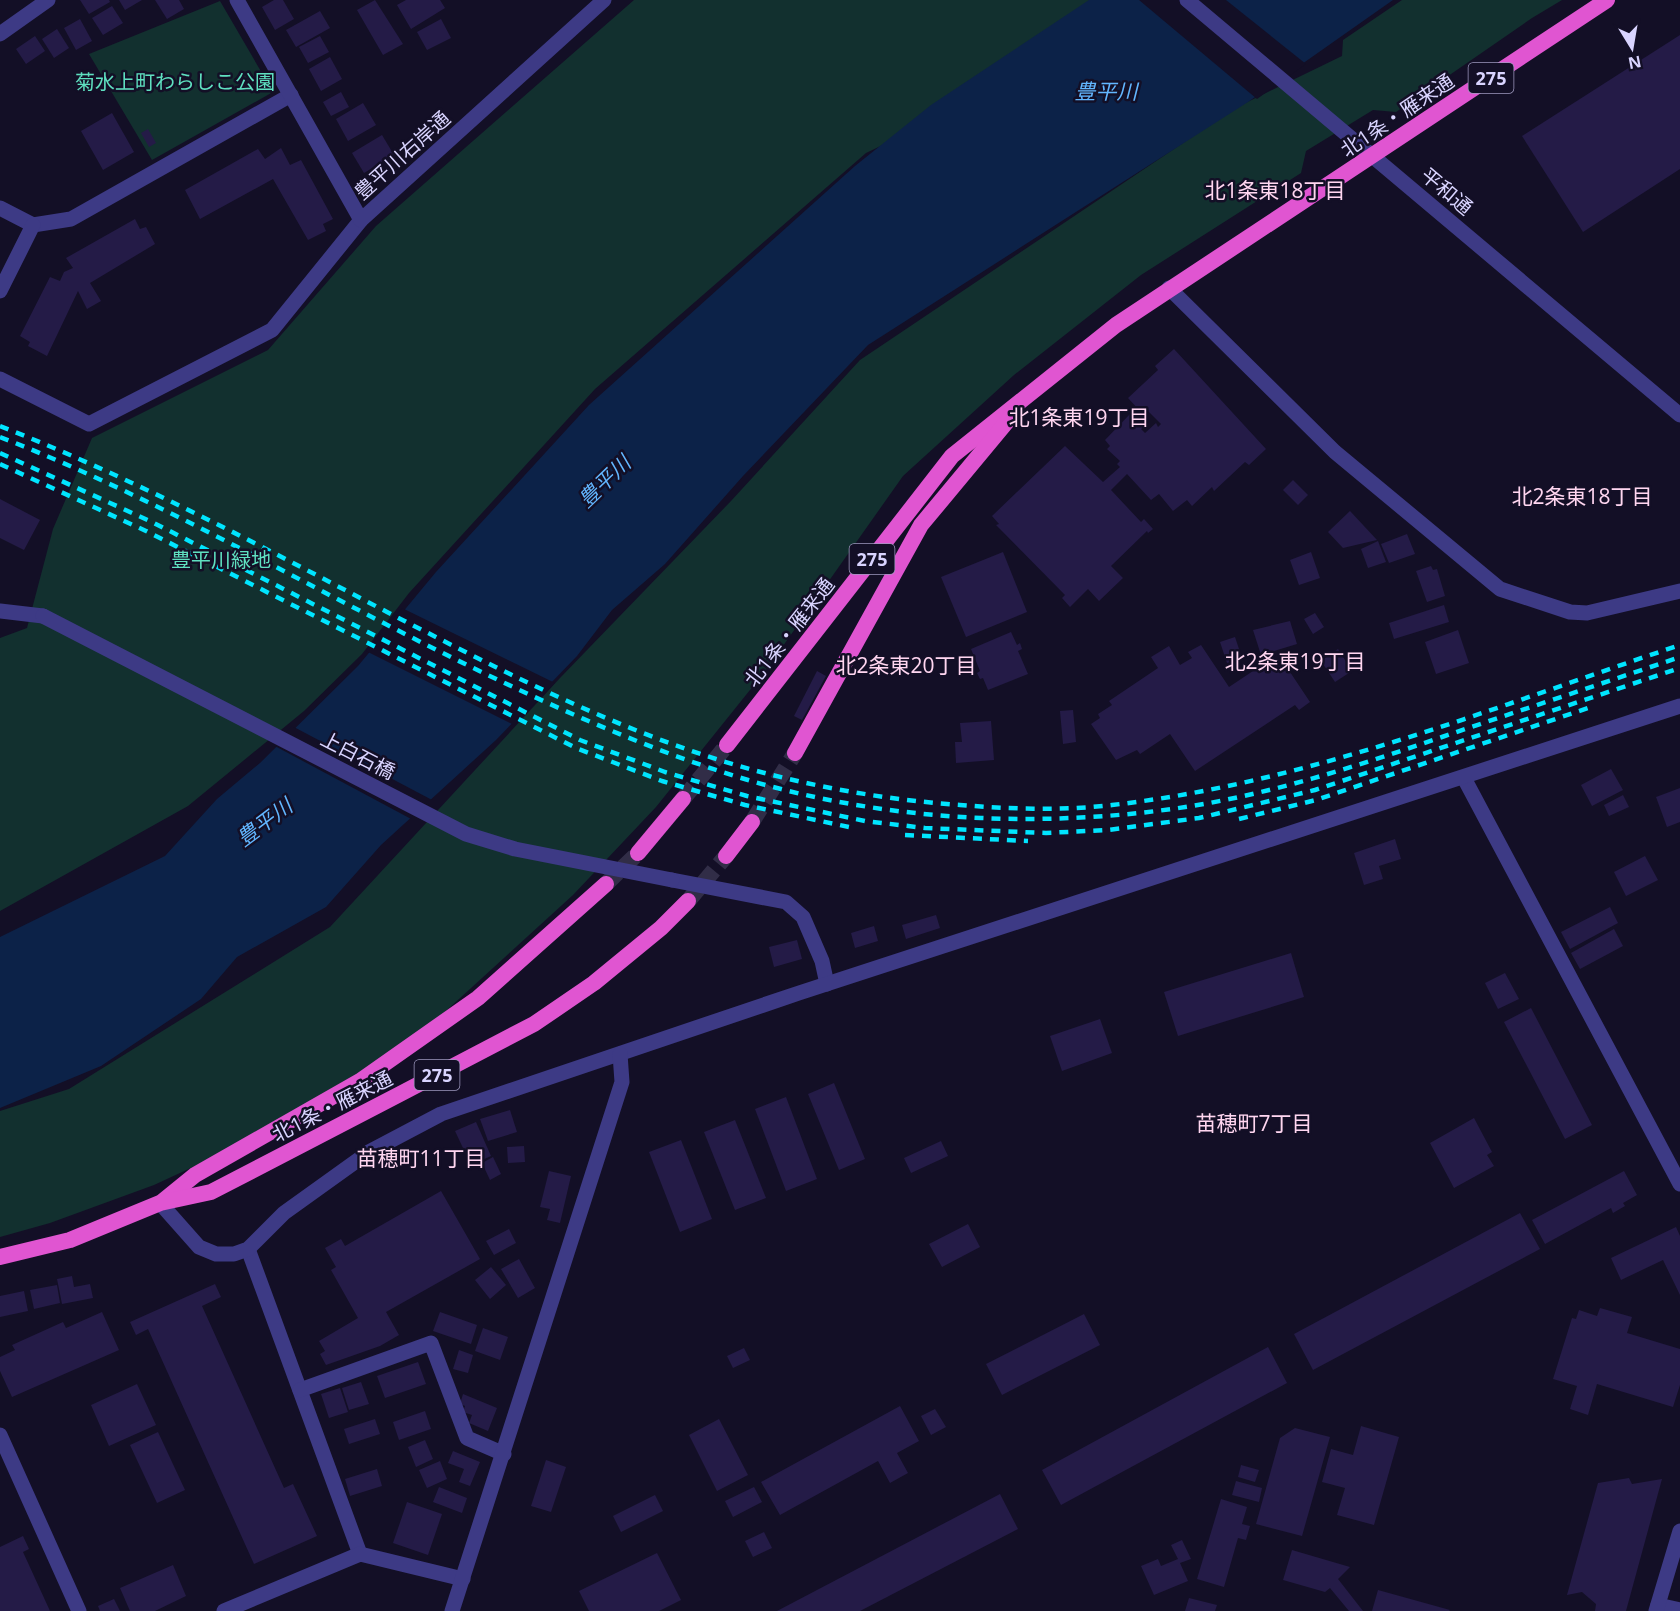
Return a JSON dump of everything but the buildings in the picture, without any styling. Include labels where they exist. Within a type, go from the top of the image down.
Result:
[{"type":"highway","name":"北1条・雁来通","points":[[727,745],[952,456],[1116,325],[1169,288],[1374,156],[1607,0]]},
{"type":"highway","name":"北1条・雁来通","points":[[795,753],[921,525],[1034,389]]},
{"type":"highway","points":[[638,853],[683,799]]},
{"type":"highway","points":[[726,856],[752,822]]},
{"type":"highway","name":"北1条・雁来通","points":[[160,1203],[195,1175],[360,1081],[478,998],[606,884]]},
{"type":"highway","name":"北1条・雁来通","points":[[0,1257],[70,1240],[160,1203],[211,1191],[534,1024],[594,983],[661,928],[688,901]]},
{"type":"street","points":[[0,34],[48,0]]},
{"type":"street","name":"豊平川右岸通","points":[[237,0],[361,220],[604,0]]},
{"type":"street","name":"平和通","points":[[1187,0],[1680,415]]},
{"type":"street","points":[[0,208],[33,225],[72,219],[291,95]]},
{"type":"street","points":[[0,379],[89,424],[272,330],[361,220]]},
{"type":"street","points":[[0,291],[4,275],[33,225]]},
{"type":"street","points":[[1169,288],[1335,452],[1500,589],[1570,612],[1587,613],[1680,591]]},
{"type":"street","name":"上白石橋","points":[[0,611],[43,616],[466,834],[515,849],[786,902],[803,917],[822,961],[827,984]]},
{"type":"street","points":[[160,1203],[199,1247],[216,1254],[234,1254],[248,1249],[284,1213],[369,1152],[441,1114],[827,984],[1680,706]]},
{"type":"street","points":[[1464,778],[1680,1184]]},
{"type":"street","points":[[452,1611],[622,1082],[620,1054]]},
{"type":"street","points":[[248,1249],[360,1554]]},
{"type":"street","points":[[300,1390],[431,1343],[466,1438],[504,1454]]},
{"type":"street","points":[[0,1436],[79,1611]]},
{"type":"street","points":[[1680,1531],[1657,1608],[1680,1610]]},
{"type":"street","points":[[224,1611],[360,1554],[462,1580]]},
{"type":"green space","name":"豊平川緑地","points":[[634,0],[1123,0],[991,93],[866,153],[595,389],[409,593],[362,654],[304,711],[188,806],[0,911],[0,638],[27,628],[53,529],[92,438],[268,350],[376,226]]},
{"type":"green space","points":[[1402,0],[1562,0],[1532,18],[1396,112],[1373,110],[1306,151],[1301,173],[1141,275],[1014,375],[903,476],[766,670],[656,807],[573,895],[425,1030],[320,1108],[154,1185],[50,1223],[0,1237],[0,1111],[69,1089],[330,927],[560,678],[731,501],[860,360],[1235,108],[1342,56],[1343,40]]},
{"type":"green space","name":"菊水上町わらしこ公園","points":[[220,1],[273,92],[152,160],[89,54]]},
{"type":"water","name":"豊平川","points":[[1089,0],[1393,0],[1248,102],[868,345],[743,476],[665,564],[612,610],[577,656],[496,740],[381,845],[326,907],[237,957],[201,999],[101,1066],[0,1108],[0,937],[165,856],[217,799],[260,763],[358,666],[436,572],[589,405],[855,166],[931,105]]},
{"type":"pier","points":[[1139,0],[1226,0],[1306,64],[1257,99]]},
{"type":"pier","points":[[402,608],[555,683],[514,725],[366,651]]},
{"type":"pier","points":[[292,726],[434,801],[413,820],[273,745]]},
{"type":"tunnel","points":[[683,799],[727,745]]},
{"type":"tunnel","points":[[752,822],[795,753]]},
{"type":"tunnel","points":[[606,884],[638,853]]},
{"type":"tunnel","points":[[688,901],[726,856]]},
{"type":"railway","points":[[0,426],[148,490],[477,658],[614,721],[709,757],[757,771],[883,797],[934,803],[1055,809],[1112,805],[1185,794],[1329,761],[1400,740],[1680,645]]},
{"type":"railway","points":[[0,437],[178,517],[467,665],[605,728],[676,756],[748,780],[802,794],[912,813],[1025,819],[1081,818],[1137,813],[1224,800],[1350,767],[1680,657]]},
{"type":"railway","points":[[0,453],[152,522],[580,740],[665,772],[747,796],[865,821],[925,828],[1046,833],[1108,830],[1199,818],[1315,790],[1680,668]]},
{"type":"railway","points":[[0,464],[146,531],[576,748],[662,781],[745,805],[849,827]]},
{"type":"railway","points":[[1239,819],[1316,800],[1588,708]]},
{"type":"railway","points":[[905,835],[1028,841]]},
{"type":"district","name":"北1条東18丁目","points":[[1275,190]]},
{"type":"district","name":"北1条東19丁目","points":[[1079,417]]},
{"type":"district","name":"北2条東18丁目","points":[[1582,496]]},
{"type":"district","name":"北2条東19丁目","points":[[1295,661]]},
{"type":"district","name":"北2条東20丁目","points":[[906,665]]},
{"type":"district","name":"苗穂町7丁目","points":[[1254,1123]]},
{"type":"district","name":"苗穂町11丁目","points":[[421,1158]]}]
